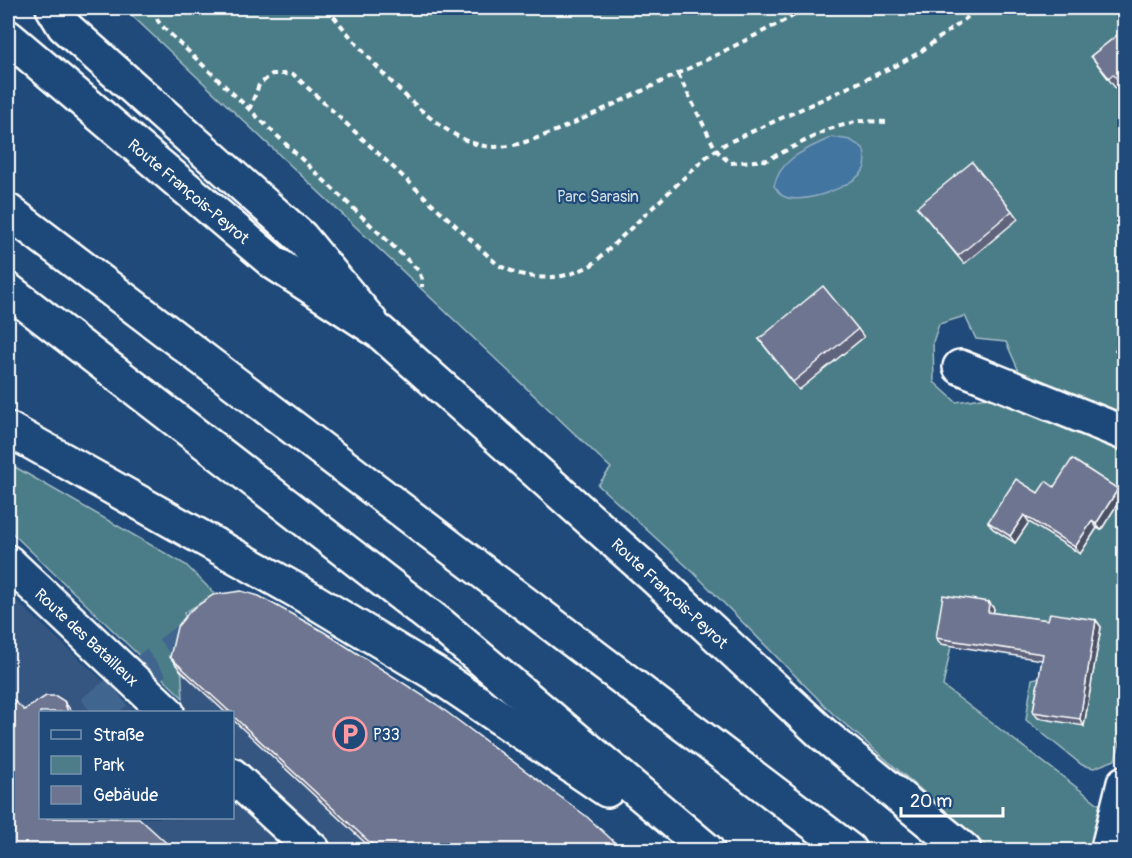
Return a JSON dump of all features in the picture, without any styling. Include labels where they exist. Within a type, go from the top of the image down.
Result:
[{"type":"main road","name":"Route François-Peyrot","points":[[53,14],[301,237],[380,332],[652,575],[823,734],[964,850]]},
{"type":"main road","name":"Route François-Peyrot","points":[[8,37],[273,262],[380,332]]},
{"type":"main road","points":[[8,211],[481,568],[849,850]]},
{"type":"main road","points":[[8,290],[441,625],[707,850]]},
{"type":"main road","points":[[960,367],[1125,433]]},
{"type":"main road","points":[[8,429],[299,592],[434,673],[696,850]]},
{"type":"main road","name":"Route des Batailleux","points":[[8,562],[166,711]]},
{"type":"main road","points":[[234,777],[313,850]]},
{"type":"main road","points":[[1109,844],[1125,783]]},
{"type":"path","points":[[154,8],[158,21],[164,28],[418,270],[422,279],[422,287]]},
{"type":"path","points":[[327,8],[375,62],[433,119],[451,132],[484,146],[526,142],[678,74],[808,8]]},
{"type":"path","points":[[249,110],[259,86],[272,74],[289,73],[298,77],[488,257],[516,274],[536,278],[566,275],[593,264],[716,150],[897,65],[920,52],[980,8]]},
{"type":"path","points":[[678,74],[716,150],[730,163],[766,160],[829,129],[859,121],[887,122]]},
{"type":"shaded area","points":[[832,137],[850,140],[863,148],[866,162],[863,171],[838,189],[826,193],[802,199],[783,196],[774,186],[783,168],[797,155]]},
{"type":"shaded area","points":[[8,593],[136,711],[39,711],[39,819],[234,819],[234,711],[175,711],[184,696],[181,663],[622,850],[8,850]]},
{"type":"green space","name":"Parc Sarasin","points":[[124,8],[1124,8],[1124,416],[1021,376],[1006,342],[976,339],[965,316],[939,324],[933,342],[934,382],[956,402],[995,396],[1124,452],[1124,728],[1115,760],[1094,768],[1082,765],[1026,720],[1032,679],[1045,676],[1048,661],[992,619],[993,609],[951,646],[943,686],[1104,808],[1092,850],[991,850],[832,713],[695,574],[598,485],[611,468]]},
{"type":"green space","points":[[8,463],[186,565],[215,594],[184,613],[191,634],[181,663],[183,698],[8,529]]},
{"type":"building","points":[[1125,29],[1125,88],[1113,74],[1109,78],[1091,56]]},
{"type":"building","points":[[972,162],[1012,211],[958,256],[917,207]]},
{"type":"building","points":[[823,286],[858,329],[793,382],[759,339]]},
{"type":"building","points":[[1125,336],[1125,357],[1115,351]]},
{"type":"building","points":[[1072,459],[1118,489],[1096,524],[1092,521],[1075,547],[1024,515],[1010,536],[988,522],[1016,479],[1038,493],[1046,481],[1054,487]]},
{"type":"building","name":"P33","points":[[241,591],[259,596],[324,632],[436,704],[586,816],[623,850],[378,850],[234,717],[234,711],[229,711],[170,657],[177,627],[190,611],[213,595]]},
{"type":"building","points":[[943,595],[989,602],[988,612],[1048,620],[1050,613],[1096,620],[1080,719],[1033,712],[1043,654],[936,638]]},
{"type":"building","points":[[8,695],[24,710],[46,696],[56,696],[64,701],[68,711],[39,711],[39,819],[140,819],[174,850],[8,850]]},
{"type":"tunnel","points":[[92,711],[206,624]]},
{"type":"place","name":"P33","points":[[350,734]]}]
